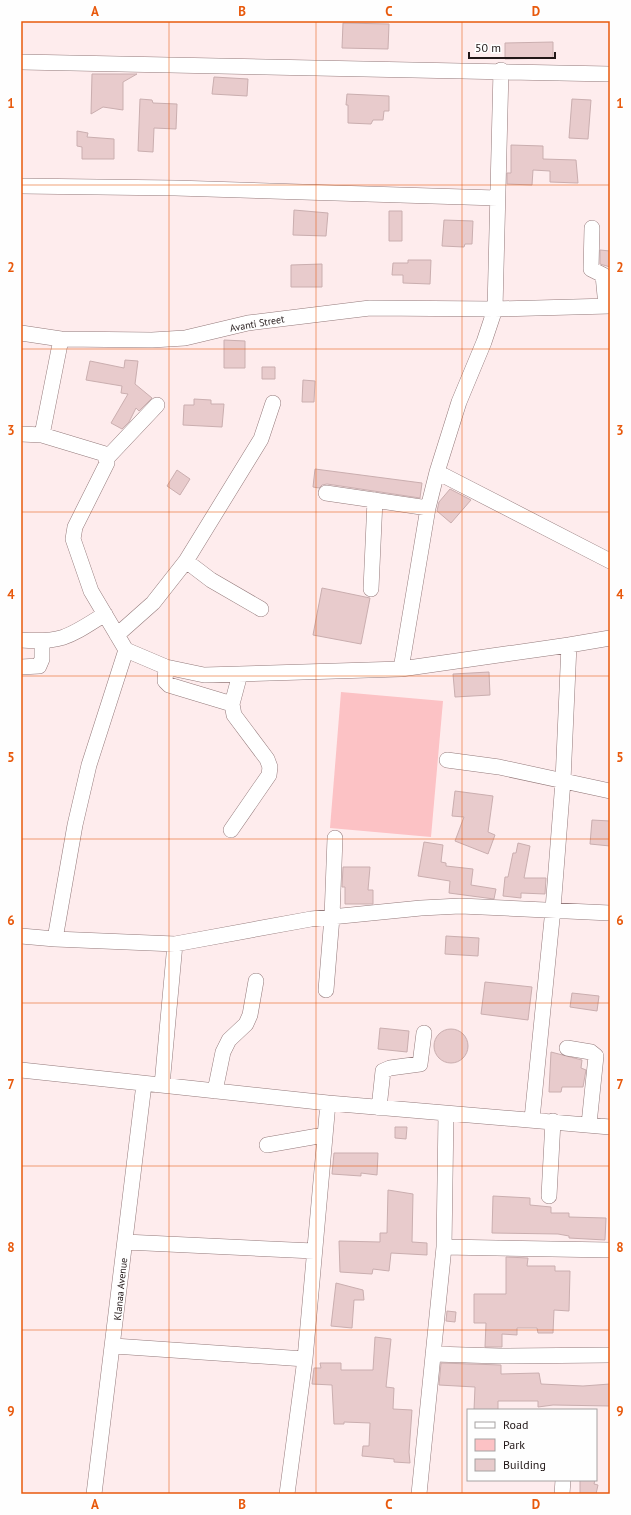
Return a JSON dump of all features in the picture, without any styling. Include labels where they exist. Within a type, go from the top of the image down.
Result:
[{"type":"street","points":[[21,62],[501,70],[610,74]]},
{"type":"street","points":[[401,669],[428,508],[437,472],[459,402],[484,342],[495,309],[501,70]]},
{"type":"street","points":[[21,186],[183,188],[497,198]]},
{"type":"street","points":[[592,228],[591,269],[603,275],[608,306]]},
{"type":"street","name":"Avanti Street","points":[[21,333],[61,338],[152,340],[185,338],[248,323],[370,308],[495,309],[608,306]]},
{"type":"street","points":[[42,435],[61,338]]},
{"type":"street","points":[[117,635],[153,603],[186,561],[261,439],[273,403]]},
{"type":"street","points":[[157,405],[107,458],[107,463],[76,527],[73,539],[85,576],[126,650],[166,667],[204,674],[240,674],[401,669],[610,638]]},
{"type":"street","points":[[21,434],[42,435],[105,454],[107,458]]},
{"type":"street","points":[[437,472],[610,561]]},
{"type":"street","points":[[326,493],[428,508]]},
{"type":"street","points":[[371,589],[375,500]]},
{"type":"street","points":[[186,561],[211,580],[262,609]]},
{"type":"street","points":[[21,640],[42,641],[70,637],[105,614]]},
{"type":"street","points":[[21,667],[39,666],[42,659],[42,641]]},
{"type":"street","points":[[532,1119],[553,909],[563,781],[570,645]]},
{"type":"street","points":[[55,939],[75,826],[89,765],[126,650]]},
{"type":"street","points":[[166,667],[165,681],[169,685],[232,704]]},
{"type":"street","points":[[231,830],[269,775],[270,767],[267,759],[234,715],[232,704],[240,674]]},
{"type":"street","points":[[446,760],[500,767],[610,791]]},
{"type":"street","points":[[326,990],[332,917],[335,838]]},
{"type":"street","points":[[21,936],[55,939],[175,944],[332,917],[421,908],[460,906],[553,909],[610,913]]},
{"type":"street","points":[[162,1086],[175,944]]},
{"type":"street","points":[[215,1091],[223,1052],[229,1040],[246,1024],[250,1015],[256,982]]},
{"type":"street","points":[[379,1108],[383,1071],[390,1068],[420,1064],[424,1033]]},
{"type":"street","points":[[567,1048],[591,1052],[596,1056],[588,1124]]},
{"type":"street","points":[[21,1070],[379,1108],[610,1126]]},
{"type":"street","name":"Klanaa Avenue","points":[[94,1494],[114,1346],[144,1084]]},
{"type":"street","points":[[287,1494],[305,1359],[328,1103]]},
{"type":"street","points":[[419,1494],[444,1247],[446,1114]]},
{"type":"street","points":[[549,1196],[553,1121]]},
{"type":"street","points":[[267,1145],[324,1135]]},
{"type":"street","points":[[125,1242],[314,1251]]},
{"type":"street","points":[[444,1247],[610,1250]]},
{"type":"street","points":[[114,1346],[305,1359]]},
{"type":"street","points":[[433,1354],[486,1356],[610,1355]]},
{"type":"street","points":[[562,1494],[563,1481]]},
{"type":"green space","points":[[341,692],[443,701],[431,837],[330,828]]},
{"type":"building","points":[[343,23],[389,24],[388,49],[342,48]]},
{"type":"building","points":[[553,42],[553,58],[505,59],[505,43]]},
{"type":"building","points":[[92,74],[137,74],[123,82],[123,110],[103,107],[91,114]]},
{"type":"building","points":[[214,77],[248,79],[247,96],[212,94]]},
{"type":"building","points":[[347,94],[389,96],[389,111],[384,111],[383,120],[373,120],[371,124],[348,123],[348,105],[346,105]]},
{"type":"building","points":[[140,99],[152,100],[153,103],[177,104],[176,129],[154,128],[153,152],[138,151]]},
{"type":"building","points":[[572,99],[591,100],[588,139],[569,138]]},
{"type":"building","points":[[77,131],[88,133],[87,137],[114,139],[114,159],[82,159],[82,147],[77,146]]},
{"type":"building","points":[[511,145],[543,146],[543,159],[576,160],[578,183],[550,182],[550,171],[533,170],[532,185],[507,184],[507,173],[511,173]]},
{"type":"building","points":[[294,210],[328,213],[326,236],[293,235]]},
{"type":"building","points":[[389,211],[402,211],[402,241],[389,241]]},
{"type":"building","points":[[444,220],[473,221],[472,244],[465,244],[464,247],[442,246]]},
{"type":"building","points":[[600,250],[610,251],[610,267],[600,264]]},
{"type":"building","points":[[408,260],[431,260],[430,284],[403,283],[403,275],[392,275],[393,263],[408,263]]},
{"type":"building","points":[[322,264],[322,287],[291,287],[291,265]]},
{"type":"building","points":[[224,340],[245,341],[245,368],[224,368]]},
{"type":"building","points":[[125,360],[138,361],[135,384],[152,398],[139,411],[136,408],[129,422],[122,429],[111,423],[128,394],[121,393],[122,386],[86,380],[90,361],[124,368]]},
{"type":"building","points":[[262,367],[275,367],[275,379],[262,379]]},
{"type":"building","points":[[303,380],[315,381],[314,402],[302,402]]},
{"type":"building","points":[[194,399],[211,400],[211,404],[224,404],[222,427],[183,425],[184,405],[194,405]]},
{"type":"building","points":[[315,469],[422,483],[420,498],[327,484],[322,485],[319,488],[313,487]]},
{"type":"building","points":[[177,470],[190,479],[180,495],[167,486]]},
{"type":"building","points":[[450,489],[471,500],[451,523],[437,511],[439,502]]},
{"type":"building","points":[[322,588],[370,598],[361,644],[313,635]]},
{"type":"building","points":[[489,672],[490,695],[455,697],[453,674]]},
{"type":"building","points":[[455,791],[493,796],[488,832],[495,835],[488,854],[455,841],[464,817],[452,816]]},
{"type":"building","points":[[592,820],[610,821],[610,846],[590,844]]},
{"type":"building","points":[[424,842],[443,845],[441,862],[446,863],[446,866],[473,869],[471,885],[496,889],[494,899],[449,893],[450,881],[418,876]]},
{"type":"building","points":[[518,843],[530,846],[524,878],[546,878],[545,894],[521,893],[521,898],[503,896],[505,877],[508,877],[513,853],[516,853]]},
{"type":"building","points":[[343,867],[370,867],[368,890],[373,890],[373,904],[345,904],[345,887],[342,887]]},
{"type":"building","points":[[446,936],[479,938],[478,956],[445,954]]},
{"type":"building","points":[[485,982],[532,987],[528,1020],[481,1014]]},
{"type":"building","points":[[572,993],[599,996],[597,1011],[570,1007]]},
{"type":"building","points":[[380,1028],[409,1031],[407,1052],[378,1049]]},
{"type":"building","points":[[454,1029],[461,1031],[466,1036],[468,1046],[466,1056],[461,1061],[448,1063],[441,1061],[436,1056],[434,1043],[436,1036],[441,1031]]},
{"type":"building","points":[[551,1052],[582,1060],[581,1068],[586,1070],[583,1087],[562,1087],[561,1092],[549,1092]]},
{"type":"building","points":[[395,1127],[407,1127],[406,1139],[395,1138]]},
{"type":"building","points":[[334,1153],[378,1153],[377,1175],[361,1173],[361,1176],[332,1174]]},
{"type":"building","points":[[388,1190],[413,1194],[412,1242],[427,1243],[427,1255],[391,1253],[389,1271],[373,1269],[372,1274],[340,1272],[339,1241],[380,1242],[380,1233],[387,1233]]},
{"type":"building","points":[[493,1196],[530,1198],[530,1205],[551,1207],[551,1213],[569,1213],[569,1217],[606,1218],[605,1240],[569,1238],[569,1236],[558,1234],[492,1233]]},
{"type":"building","points":[[506,1257],[528,1258],[527,1266],[555,1266],[555,1271],[570,1271],[569,1311],[554,1310],[553,1333],[538,1333],[537,1328],[517,1328],[517,1335],[502,1334],[502,1347],[485,1347],[486,1323],[474,1323],[474,1294],[506,1294]]},
{"type":"building","points":[[336,1283],[363,1290],[364,1300],[354,1300],[352,1328],[331,1326]]},
{"type":"building","points":[[447,1311],[456,1312],[455,1322],[446,1321]]},
{"type":"building","points":[[375,1337],[391,1339],[386,1387],[394,1388],[393,1409],[412,1410],[409,1452],[410,1463],[394,1462],[394,1459],[362,1456],[363,1446],[369,1446],[370,1423],[344,1422],[344,1424],[334,1424],[332,1385],[312,1384],[314,1368],[321,1368],[320,1363],[341,1363],[341,1370],[373,1370]]},
{"type":"building","points":[[441,1363],[501,1365],[501,1374],[539,1373],[541,1384],[583,1386],[610,1384],[610,1406],[553,1405],[538,1407],[538,1401],[498,1401],[498,1409],[474,1409],[475,1387],[439,1385]]},
{"type":"building","points":[[580,1481],[595,1481],[594,1484],[598,1485],[596,1494],[580,1494]]}]
